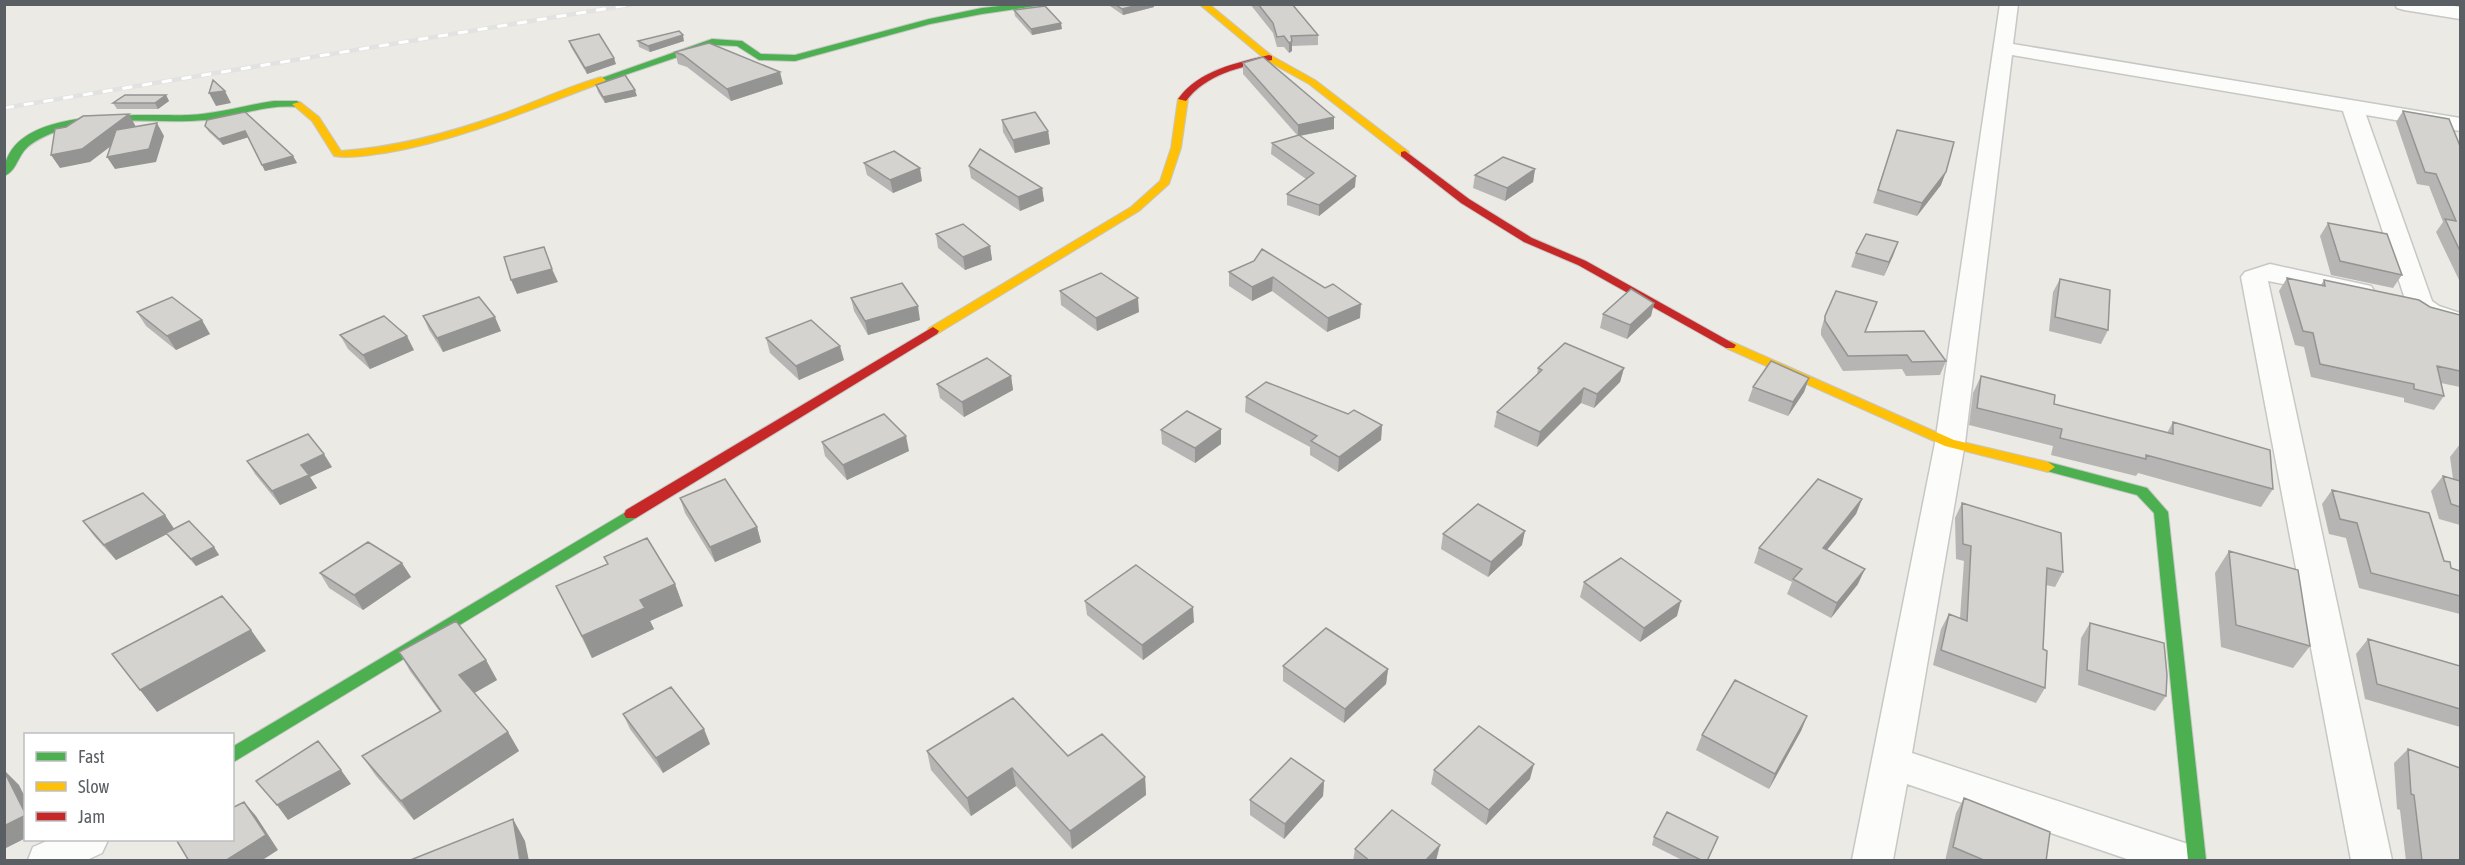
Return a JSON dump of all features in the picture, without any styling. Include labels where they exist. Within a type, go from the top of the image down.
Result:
[{"type":"street","points":[[4,173],[10,169],[19,150],[41,134],[62,125],[91,118],[208,117],[266,106],[297,103],[306,108],[338,154],[368,154],[415,145],[496,118],[675,52],[711,42],[739,43],[759,57],[795,58],[929,22],[982,11],[1045,4]]},
{"type":"street","points":[[1203,4],[1269,57],[1312,82],[1465,201],[1528,240],[1582,263],[1715,338],[1950,443],[2142,491],[2161,512],[2197,861]]},
{"type":"street","points":[[1873,861],[1950,443],[2009,4]]},
{"type":"street","points":[[2404,4],[2460,13]]},
{"type":"street","points":[[2004,48],[2460,124]]},
{"type":"street","points":[[234,755],[1135,209],[1165,182],[1176,148],[1183,97],[1194,86],[1235,66],[1269,57]]},
{"type":"street","points":[[2352,106],[2420,305]]},
{"type":"street","points":[[2372,861],[2254,277],[2270,272],[2420,305],[2430,312],[2460,321]]},
{"type":"street","points":[[1891,762],[2182,861]]},
{"type":"street","points":[[48,861],[86,841]]},
{"type":"building","points":[[1115,4],[1142,4],[1122,9]]},
{"type":"building","points":[[1258,4],[1292,4],[1318,35],[1291,36],[1292,41],[1289,43],[1284,36],[1277,37],[1273,23]]},
{"type":"building","points":[[1045,6],[1061,23],[1031,29],[1014,10]]},
{"type":"building","points":[[679,31],[683,35],[648,46],[638,41]]},
{"type":"building","points":[[599,34],[614,58],[585,68],[569,41]]},
{"type":"building","points":[[709,43],[780,72],[727,89],[683,55],[675,52]]},
{"type":"building","points":[[1263,57],[1334,117],[1298,125],[1243,63]]},
{"type":"building","points":[[625,75],[635,90],[603,97],[596,85]]},
{"type":"building","points":[[213,80],[225,91],[209,93]]},
{"type":"building","points":[[125,95],[166,95],[155,103],[113,103]]},
{"type":"building","points":[[2403,111],[2449,119],[2460,146],[2460,251],[2445,219],[2456,221],[2436,174],[2425,172]]},
{"type":"building","points":[[245,112],[293,156],[262,165],[245,131],[219,139],[205,126],[207,120]]},
{"type":"building","points":[[1035,112],[1048,131],[1013,140],[1002,120]]},
{"type":"building","points":[[129,114],[82,149],[51,155],[55,129],[66,127],[83,116]]},
{"type":"building","points":[[157,123],[149,149],[107,157],[116,130]]},
{"type":"building","points":[[1897,130],[1954,142],[1946,172],[1922,203],[1878,190]]},
{"type":"building","points":[[1299,135],[1356,176],[1319,205],[1287,194],[1314,173],[1272,143]]},
{"type":"building","points":[[980,149],[1042,188],[1018,197],[969,166]]},
{"type":"building","points":[[894,151],[920,168],[890,180],[864,163]]},
{"type":"building","points":[[1503,157],[1535,169],[1507,188],[1475,175]]},
{"type":"building","points":[[2328,223],[2387,234],[2402,275],[2340,261]]},
{"type":"building","points":[[963,224],[990,246],[963,257],[936,234]]},
{"type":"building","points":[[1866,234],[1898,242],[1889,262],[1856,253]]},
{"type":"building","points":[[544,247],[552,269],[511,280],[504,257]]},
{"type":"building","points":[[1262,249],[1325,288],[1333,284],[1361,304],[1328,318],[1273,277],[1252,287],[1229,272],[1254,261]]},
{"type":"building","points":[[1101,273],[1138,298],[1096,318],[1060,291]]},
{"type":"building","points":[[2287,278],[2325,286],[2324,280],[2419,300],[2430,307],[2460,315],[2460,371],[2437,366],[2444,396],[2414,389],[2414,384],[2320,364],[2313,333],[2303,331]]},
{"type":"building","points":[[2060,279],[2110,290],[2108,330],[2055,317]]},
{"type":"building","points":[[902,283],[918,306],[865,321],[851,298]]},
{"type":"building","points":[[1631,289],[1654,303],[1630,325],[1603,314]]},
{"type":"building","points":[[1836,291],[1877,302],[1865,332],[1924,331],[1946,361],[1912,362],[1907,355],[1848,356],[1825,321]]},
{"type":"building","points":[[172,297],[202,320],[167,336],[137,312]]},
{"type":"building","points":[[479,297],[495,317],[437,338],[423,316]]},
{"type":"building","points":[[384,316],[407,336],[363,355],[340,335]]},
{"type":"building","points":[[811,320],[840,346],[796,366],[766,338]]},
{"type":"building","points":[[1565,343],[1624,368],[1597,394],[1584,388],[1540,432],[1497,412],[1542,370],[1538,368]]},
{"type":"building","points":[[987,358],[1011,376],[962,402],[937,384]]},
{"type":"building","points":[[1771,361],[1809,378],[1793,402],[1753,387]]},
{"type":"building","points":[[1981,376],[2055,395],[2054,404],[2173,434],[2173,422],[2270,450],[2273,489],[2146,455],[2146,459],[2060,438],[2062,429],[1977,408]]},
{"type":"building","points":[[1266,382],[1348,414],[1354,410],[1382,425],[1339,457],[1311,441],[1317,436],[1246,397]]},
{"type":"building","points":[[1187,411],[1221,429],[1195,448],[1161,430]]},
{"type":"building","points":[[884,414],[906,436],[843,465],[822,442]]},
{"type":"building","points":[[308,434],[324,454],[301,465],[309,475],[272,491],[247,461]]},
{"type":"building","points":[[2443,476],[2460,481],[2460,507],[2451,504]]},
{"type":"building","points":[[725,479],[757,527],[710,547],[680,498]]},
{"type":"building","points":[[1818,479],[1862,499],[1823,548],[1865,569],[1837,603],[1793,579],[1802,569],[1759,548]]},
{"type":"building","points":[[2332,490],[2429,513],[2444,561],[2450,562],[2451,568],[2460,571],[2460,596],[2371,573],[2357,523],[2340,519]]},
{"type":"building","points":[[143,493],[165,515],[104,545],[83,521]]},
{"type":"building","points":[[1962,503],[2061,533],[2063,572],[2047,568],[2043,649],[2047,651],[2045,688],[1941,650],[1949,614],[1967,621],[1971,546],[1963,544]]},
{"type":"building","points":[[1478,504],[1525,531],[1491,562],[1443,534]]},
{"type":"building","points":[[189,521],[214,547],[191,559],[166,533]]},
{"type":"building","points":[[647,538],[675,584],[640,600],[645,608],[582,636],[556,586],[608,564],[604,557]]},
{"type":"building","points":[[368,542],[402,563],[354,595],[320,573]]},
{"type":"building","points":[[2229,551],[2298,570],[2310,646],[2236,625]]},
{"type":"building","points":[[1621,558],[1681,601],[1644,628],[1584,582]]},
{"type":"building","points":[[1136,565],[1193,607],[1142,645],[1085,601]]},
{"type":"building","points":[[222,596],[251,630],[140,690],[112,654]]},
{"type":"building","points":[[456,621],[486,660],[459,675],[508,732],[401,801],[362,756],[441,711],[399,652]]},
{"type":"building","points":[[2090,623],[2164,643],[2166,696],[2087,670]]},
{"type":"building","points":[[1326,628],[1388,669],[1345,709],[1283,666]]},
{"type":"building","points":[[2368,639],[2460,666],[2460,709],[2377,684]]},
{"type":"building","points":[[1735,680],[1807,716],[1775,774],[1702,735]]},
{"type":"building","points":[[671,687],[704,729],[656,758],[623,714]]},
{"type":"building","points":[[1013,698],[1068,756],[1102,734],[1145,777],[1070,831],[1012,768],[967,798],[927,751]]},
{"type":"building","points":[[1479,726],[1534,764],[1489,810],[1434,770]]},
{"type":"building","points":[[318,741],[341,770],[277,805],[256,781]]},
{"type":"building","points":[[2408,749],[2460,768],[2460,861],[2422,861],[2414,795],[2411,794]]},
{"type":"building","points":[[1291,758],[1324,781],[1285,824],[1250,800]]},
{"type":"building","points":[[4,771],[24,811],[24,816],[4,826]]},
{"type":"building","points":[[1964,798],[2050,832],[2046,861],[1986,861],[1953,847]]},
{"type":"building","points":[[244,802],[266,835],[225,861],[189,861],[177,841],[234,841],[234,807]]},
{"type":"building","points":[[1392,810],[1440,845],[1425,861],[1370,861],[1355,849]]},
{"type":"building","points":[[1667,812],[1718,837],[1707,861],[1654,837]]},
{"type":"building","points":[[513,819],[520,861],[408,861]]},
{"type":"railway","points":[[4,108],[634,4]]},
{"type":"traffic: fast","points":[[601,80],[712,42],[739,43],[759,57],[795,58],[929,22],[982,11],[1045,4]]},
{"type":"traffic: fast","points":[[4,173],[27,142],[48,131],[76,122],[113,118],[207,117],[263,105],[297,104]]},
{"type":"traffic: fast","points":[[2048,467],[2142,491],[2161,512],[2197,860]]},
{"type":"traffic: fast","points":[[234,755],[631,514]]},
{"type":"traffic: slow","points":[[1203,4],[1269,58],[1312,82],[1405,154]]},
{"type":"traffic: slow","points":[[297,104],[315,119],[338,154],[371,152],[404,147],[472,128],[601,80]]},
{"type":"traffic: slow","points":[[933,331],[1135,209],[1165,182],[1176,148],[1183,99]]},
{"type":"traffic: slow","points":[[1730,345],[1950,443],[2048,467]]},
{"type":"traffic: jam","points":[[1183,99],[1198,83],[1209,77],[1234,67],[1269,58]]},
{"type":"traffic: jam","points":[[1405,154],[1465,201],[1528,240],[1582,263],[1730,345]]},
{"type":"traffic: jam","points":[[631,514],[933,331]]}]
